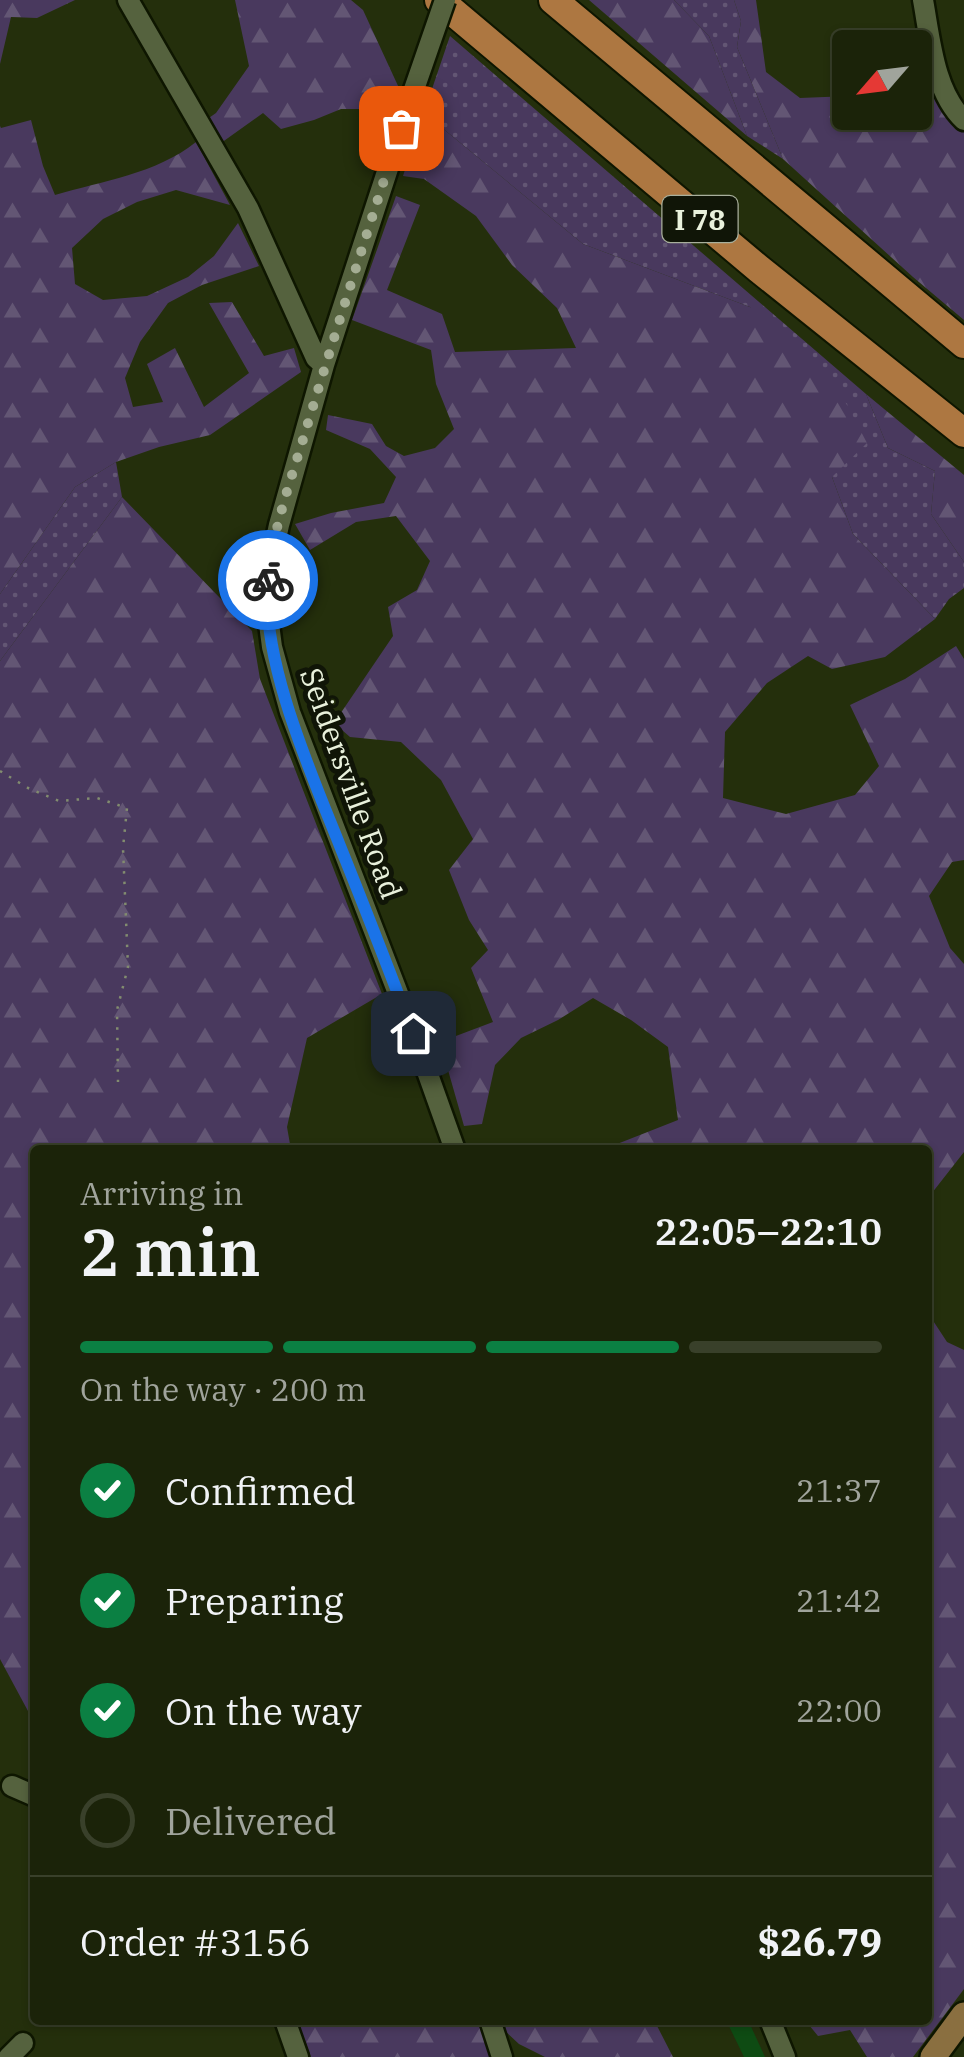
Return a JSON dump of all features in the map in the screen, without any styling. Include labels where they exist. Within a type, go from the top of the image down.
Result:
[{"type":"highway","name":"I 78","points":[[442,0],[759,269],[964,433]]},
{"type":"highway","name":"I 78","points":[[554,0],[964,344]]},
{"type":"main road","points":[[933,2057],[964,2015]]},
{"type":"street","points":[[128,0],[248,208],[316,358],[324,365]]},
{"type":"street","name":"Seidersville Road","points":[[442,0],[324,365],[270,558],[267,586],[272,646],[290,712],[453,1145]]},
{"type":"street","points":[[924,0],[941,81],[964,120]]},
{"type":"street","points":[[12,1786],[30,1794]]},
{"type":"street","points":[[287,2025],[297,2056]]},
{"type":"street","points":[[492,2025],[502,2057]]},
{"type":"street","points":[[772,2025],[786,2057]]},
{"type":"path","points":[[0,772],[59,801],[97,798],[127,808],[123,848],[128,967],[117,1010],[118,1082]]},
{"type":"green space","points":[[0,0],[75,0],[37,18],[11,17],[0,64]]},
{"type":"green space","points":[[235,0],[351,0],[363,10],[399,88],[389,109],[341,109],[281,129],[263,113],[221,143],[206,120],[216,113],[249,66]]},
{"type":"green space","points":[[589,0],[674,0],[709,36],[747,136]]},
{"type":"green space","points":[[674,0],[734,0],[741,21],[737,47],[783,159],[747,136],[709,36]]},
{"type":"green space","points":[[734,0],[756,0],[766,72],[800,98],[832,97],[832,130],[932,130],[932,93],[964,127],[964,320],[783,159],[737,47],[741,21]]},
{"type":"green space","points":[[450,36],[866,394],[888,448],[935,471],[931,514],[964,562],[964,588],[949,599],[935,619],[853,534],[832,477],[750,307],[583,244],[441,127],[416,136]]},
{"type":"green space","points":[[31,120],[55,195],[146,169],[196,142],[230,205],[176,190],[137,202],[103,219],[72,248],[75,284],[103,300],[147,296],[188,277],[214,256],[238,223],[259,266],[202,285],[168,303],[140,342],[125,378],[133,407],[163,402],[147,364],[175,348],[204,407],[249,373],[209,303],[232,302],[264,356],[294,348],[301,372],[210,435],[116,462],[75,487],[0,594],[0,126]]},
{"type":"green space","points":[[441,127],[583,244],[750,307],[831,375],[867,443],[832,477],[853,534],[935,619],[885,657],[832,669],[808,656],[767,683],[725,732],[723,798],[786,814],[855,795],[879,766],[850,705],[905,679],[956,646],[964,659],[964,860],[952,862],[929,896],[950,948],[964,964],[964,1152],[932,1193],[932,1145],[615,1145],[678,1120],[668,1047],[593,998],[521,1038],[495,1065],[482,1124],[464,1126],[440,1042],[493,1022],[471,968],[488,950],[469,920],[449,870],[473,839],[441,780],[401,742],[350,737],[334,723],[393,636],[388,607],[417,590],[430,561],[396,516],[356,522],[310,550],[295,524],[384,503],[396,477],[370,449],[326,430],[328,415],[372,424],[386,446],[404,456],[435,448],[454,429],[436,384],[431,350],[352,320],[396,196],[420,205],[387,290],[442,314],[455,352],[576,348],[557,308],[512,265],[476,216],[424,179],[403,176],[416,136]]},
{"type":"green space","points":[[866,394],[964,475],[964,562],[931,514],[935,471],[888,448]]},
{"type":"green space","points":[[116,462],[122,497],[0,661],[0,594],[75,487]]},
{"type":"green space","points":[[122,497],[252,631],[260,679],[382,994],[307,1038],[287,1127],[290,1145],[30,1145],[30,1715],[0,1659],[0,661]]},
{"type":"green space","points":[[932,1319],[947,1342],[964,1350],[964,1989],[913,2057],[867,2057],[850,2030],[818,2036],[809,2025],[932,2025]]},
{"type":"green space","points":[[299,2025],[480,2025],[490,2057],[311,2057]]},
{"type":"green space","points":[[502,2025],[657,2025],[673,2057],[545,2057],[519,2044]]},
{"type":"building","points":[[728,2025],[750,2025],[765,2057],[744,2057]]},
{"type":"way so far","points":[[268,580],[278,525],[324,365],[401,128]]},
{"type":"route","points":[[268,580],[272,646],[290,712],[413,1033]]}]
